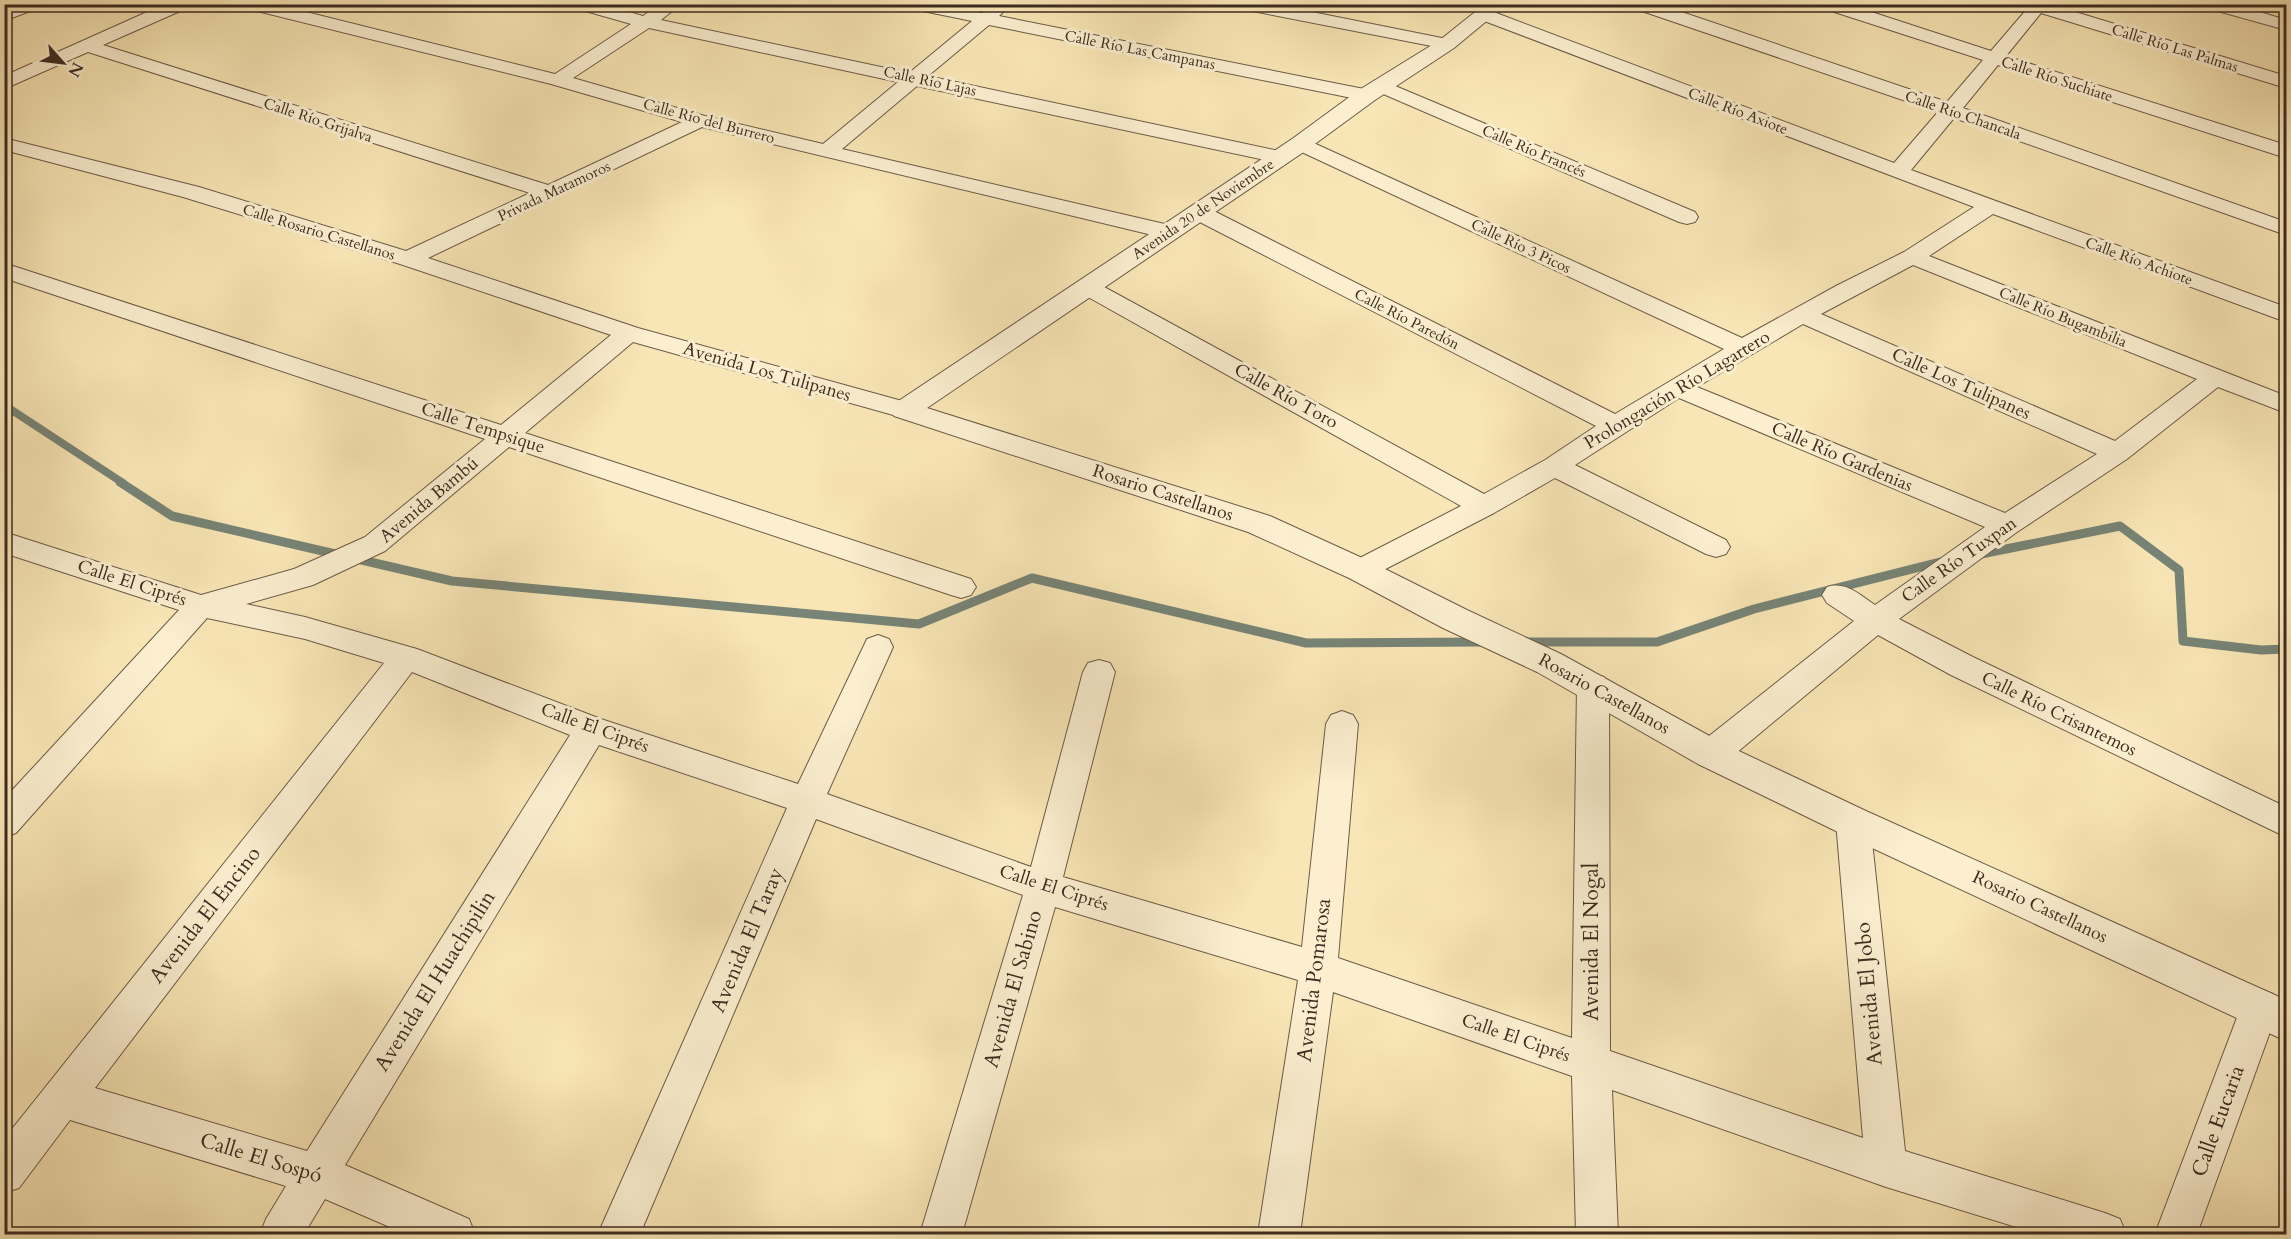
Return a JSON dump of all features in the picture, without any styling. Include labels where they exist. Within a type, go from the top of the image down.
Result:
[{"type":"street","points":[[4,16],[32,4]]},
{"type":"street","points":[[4,82],[181,4]]},
{"type":"street","name":"Calle Río del Burrero","points":[[251,4],[558,80],[700,121],[1169,232]]},
{"type":"street","name":"Calle Río Lajas","points":[[581,4],[645,22],[1279,157]]},
{"type":"street","points":[[558,80],[673,4]]},
{"type":"street","name":"Calle Río Las Campanas","points":[[913,4],[1374,90]]},
{"type":"street","points":[[826,151],[1003,4]]},
{"type":"street","points":[[1242,4],[1447,44]]},
{"type":"street","name":"Calle Río Chancala","points":[[1639,4],[1951,110],[2286,229]]},
{"type":"street","name":"Calle Río Suchiate","points":[[1828,4],[2286,152]]},
{"type":"street","points":[[2213,4],[2286,25]]},
{"type":"street","points":[[1898,172],[1994,59],[2035,5]]},
{"type":"street","name":"Calle Río Las Palmas","points":[[2035,5],[2286,82]]},
{"type":"street","name":"Avenida 20 de Noviembre","points":[[904,410],[1300,144],[1374,90],[1447,44],[1492,10]]},
{"type":"street","name":"Calle Río Axiote","points":[[1492,10],[1898,172],[1991,206]]},
{"type":"street","name":"Calle Río Grijalva","points":[[86,46],[551,193]]},
{"type":"street","name":"Calle Río Francés","points":[[1374,90],[1687,217]]},
{"type":"street","name":"Privada Matamoros","points":[[408,260],[700,121]]},
{"type":"street","name":"Calle Rosario Castellanos","points":[[4,144],[191,192],[629,333]]},
{"type":"street","name":"Calle Río 3 Picos","points":[[1300,144],[1743,348]]},
{"type":"street","name":"Prolongación Río Lagartero","points":[[1360,570],[1484,506],[1554,466],[1616,425],[1743,348],[1844,291],[1912,257],[1991,206]]},
{"type":"street","name":"Calle Río Achiote","points":[[1991,206],[2286,315]]},
{"type":"street","name":"Calle Río Paredón","points":[[1198,212],[1616,425]]},
{"type":"street","name":"Calle Río Bugambilia","points":[[1912,257],[2286,405]]},
{"type":"street","name":"Calle Tempsique","points":[[4,270],[961,586]]},
{"type":"street","name":"Calle Río Toro","points":[[1087,286],[1484,506]]},
{"type":"street","name":"Calle Los Tulipanes","points":[[1803,315],[2118,453]]},
{"type":"street","name":"Avenida Los Tulipanes","points":[[629,333],[904,410]]},
{"type":"street","name":"Avenida Bambú","points":[[201,606],[303,577],[375,544],[629,333]]},
{"type":"street","name":"Calle Río Tuxpan","points":[[1711,754],[1876,620],[2007,525],[2118,453],[2215,377]]},
{"type":"street","name":"Calle Río Gardenias","points":[[1677,388],[2007,525]]},
{"type":"street","name":"Rosario Castellanos","points":[[904,410],[1258,524],[1360,570],[1548,663],[1593,686],[1711,754],[1853,822],[2273,1014]]},
{"type":"street","points":[[1554,466],[1716,547]]},
{"type":"street","name":"Calle El Ciprés","points":[[4,542],[201,606],[305,628],[406,657],[591,729],[807,801],[1043,887],[1318,969],[1886,1166],[2105,1234]]},
{"type":"street","name":"Calle Río Crisantemos","points":[[1837,595],[1876,620],[1962,666],[2286,823]]},
{"type":"street","points":[[4,824],[201,606]]},
{"type":"street","name":"Avenida El Taray","points":[[619,1234],[807,801],[878,647]]},
{"type":"street","name":"Avenida El Encino","points":[[4,1173],[406,657]]},
{"type":"street","name":"Avenida El Sabino","points":[[941,1234],[1043,887],[1099,672]]},
{"type":"street","name":"Avenida El Nogal","points":[[1593,686],[1591,1064],[1597,1234]]},
{"type":"street","name":"Avenida Pomarosa","points":[[1279,1234],[1318,969],[1342,724]]},
{"type":"street","name":"Avenida El Huachipilin","points":[[281,1234],[591,729]]},
{"type":"street","name":"Avenida El Jobo","points":[[1853,822],[1886,1166]]},
{"type":"street","name":"Calle Eucaria","points":[[2176,1234],[2273,1014]]},
{"type":"street","name":"Calle El Sospó","points":[[62,1098],[316,1174],[454,1234]]},
{"type":"waterway","points":[[4,405],[123,483]]},
{"type":"waterway","points":[[120,482],[172,516],[452,581],[919,624],[1032,578],[1306,643],[1484,642]]},
{"type":"waterway","points":[[1981,554],[2120,526],[2179,570],[2183,641],[2261,650],[2286,649]]},
{"type":"waterway","points":[[1525,642],[1657,642],[1754,609],[1944,561]]}]
